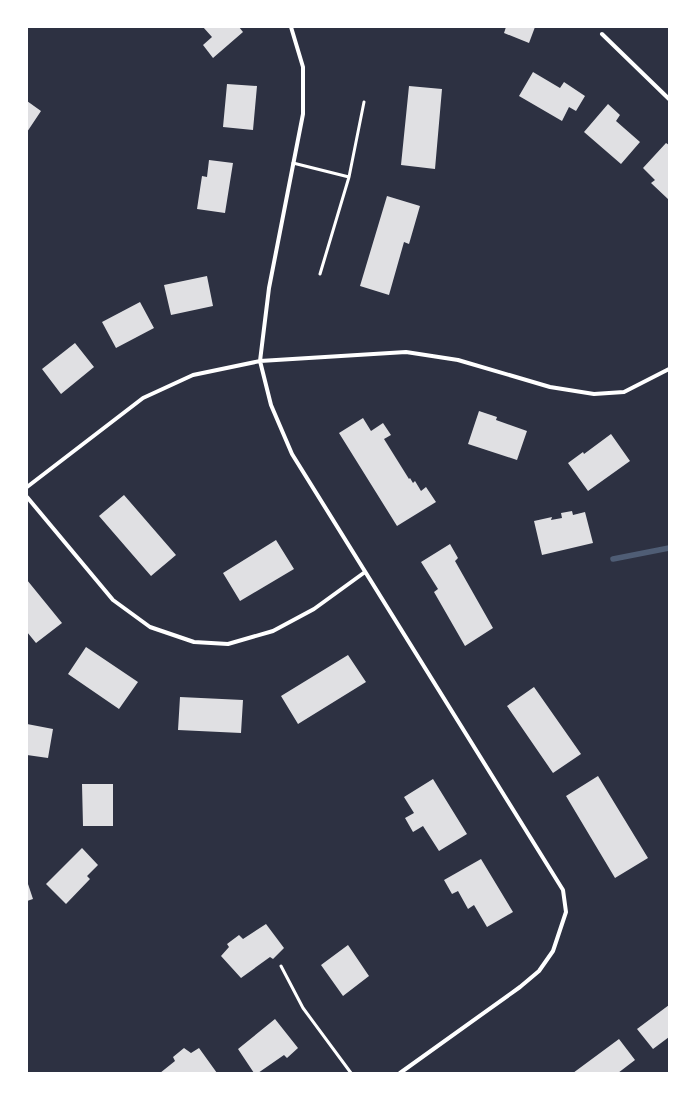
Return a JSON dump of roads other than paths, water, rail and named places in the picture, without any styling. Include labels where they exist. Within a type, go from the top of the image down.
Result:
[{"type":"street","points":[[291,27],[303,67],[303,114],[269,288],[260,361],[271,405],[292,454],[563,890],[566,912],[553,951],[539,971],[520,987],[400,1073]]},
{"type":"street","points":[[602,34],[669,98]]},
{"type":"street","points":[[27,487],[143,398],[193,375],[260,361],[406,352],[458,360],[550,387],[594,394],[624,392],[669,369]]},
{"type":"street","points":[[27,497],[113,600],[150,627],[194,642],[228,644],[273,631],[314,609],[365,572]]},
{"type":"lane","points":[[320,274],[350,177],[364,102]]},
{"type":"lane","points":[[293,163],[350,177]]},
{"type":"lane","points":[[281,966],[303,1008],[351,1073]]},
{"type":"waterway","points":[[613,559],[669,548]]}]
